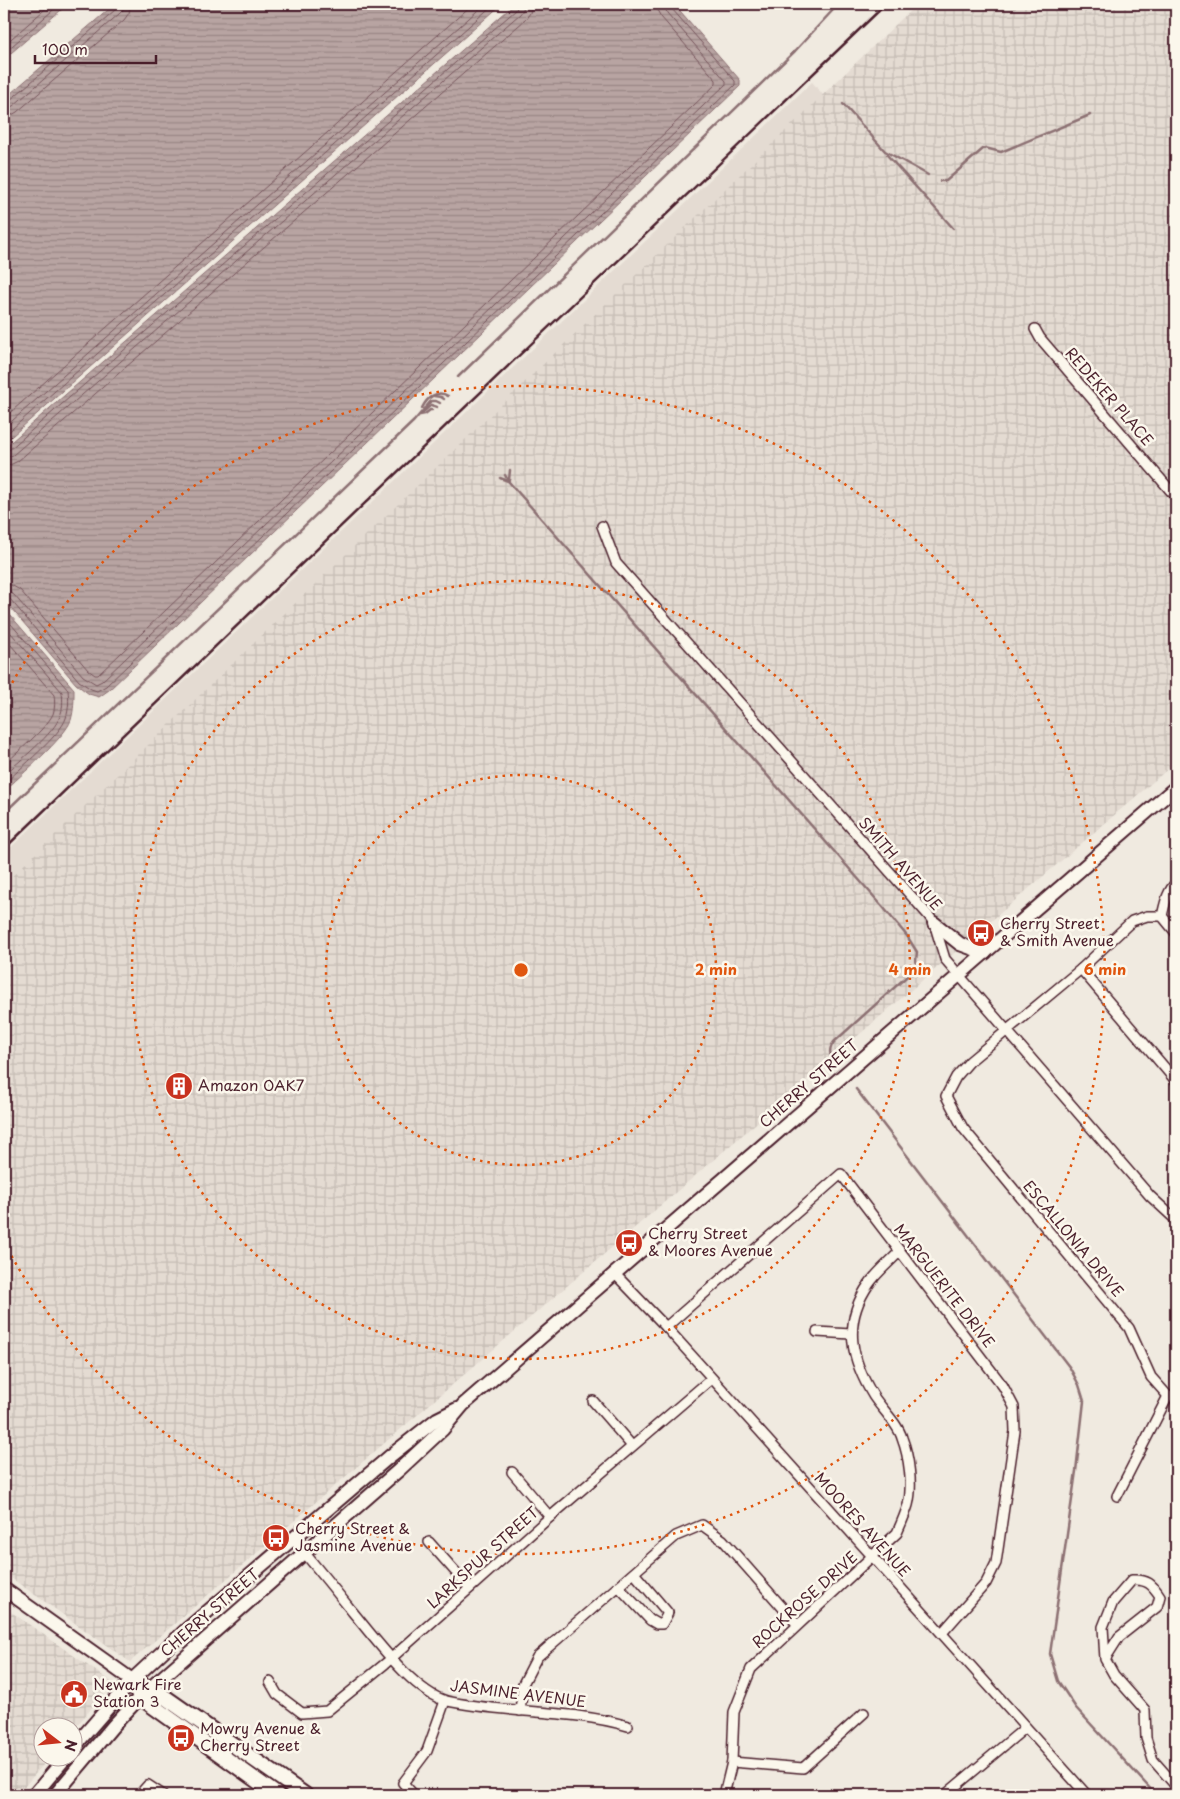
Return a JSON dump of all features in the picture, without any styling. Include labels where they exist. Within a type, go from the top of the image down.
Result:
[{"type":"main road","name":"CHERRY STREET","points":[[55,1795],[140,1697],[443,1429],[464,1405],[1176,787]]},
{"type":"main road","points":[[934,922],[960,944],[984,953]]},
{"type":"main road","name":"CHERRY STREET","points":[[82,1738],[132,1680],[187,1629],[417,1435],[437,1419],[464,1405]]},
{"type":"main road","points":[[4,1589],[132,1680],[151,1687],[305,1795]]},
{"type":"main road","points":[[132,1680],[140,1697],[277,1795]]},
{"type":"main road","points":[[34,1795],[58,1766]]},
{"type":"street","name":"REDEKER PLACE","points":[[1035,329],[1040,338],[1176,497]]},
{"type":"street","name":"SMITH AVENUE","points":[[602,526],[616,563],[934,922],[945,958],[1150,1196],[1176,1220]]},
{"type":"street","points":[[1162,916],[1168,895],[1172,886],[1176,883]]},
{"type":"street","points":[[1006,1031],[1081,968],[1132,921],[1147,916],[1162,916]]},
{"type":"street","points":[[1162,916],[1176,933]]},
{"type":"street","points":[[1081,968],[1176,1081]]},
{"type":"street","name":"ESCALLONIA DRIVE","points":[[1006,1031],[970,1061],[956,1077],[946,1096],[963,1128],[1129,1328],[1151,1378],[1172,1397]]},
{"type":"street","name":"MARGUERITE DRIVE","points":[[666,1327],[841,1174],[1003,1386],[1014,1407],[1016,1431],[996,1563],[986,1583],[942,1633]]},
{"type":"street","name":"ROCKROSE DRIVE","points":[[724,1795],[732,1762],[734,1712],[751,1668],[897,1534],[908,1504],[910,1467],[902,1436],[874,1397],[858,1368],[851,1334],[858,1304],[869,1283],[900,1251]]},
{"type":"street","name":"MOORES AVENUE","points":[[615,1274],[666,1327],[1087,1795]]},
{"type":"street","points":[[817,1332],[851,1334]]},
{"type":"street","name":"LARKSPUR STREET","points":[[270,1682],[278,1694],[302,1713],[327,1711],[391,1658],[550,1516],[711,1379]]},
{"type":"street","points":[[1116,1496],[1172,1397]]},
{"type":"street","points":[[593,1401],[632,1446]]},
{"type":"street","points":[[512,1472],[550,1516]]},
{"type":"street","points":[[520,1711],[524,1684],[537,1657],[676,1536],[702,1525],[723,1540],[797,1624]]},
{"type":"street","name":"JASMINE AVENUE","points":[[293,1539],[391,1658],[424,1689],[445,1700],[520,1711],[605,1719],[628,1726]]},
{"type":"street","points":[[429,1542],[470,1588]]},
{"type":"street","points":[[618,1586],[650,1620],[657,1624],[662,1624],[668,1613],[634,1573]]},
{"type":"street","points":[[1105,1659],[1119,1638],[1156,1607],[1160,1596],[1153,1585],[1143,1579],[1132,1580],[1113,1602],[1103,1627],[1105,1659],[1114,1675],[1145,1710],[1146,1738],[1153,1760],[1176,1786]]},
{"type":"street","points":[[414,1795],[403,1783],[427,1751],[445,1700]]},
{"type":"street","points":[[732,1762],[803,1768],[864,1714]]},
{"type":"street","points":[[946,1795],[1025,1728]]},
{"type":"street","points":[[139,1795],[148,1785],[163,1795]]},
{"type":"shaded area","points":[[917,4],[1176,4],[1176,762],[130,1662],[4,1573],[4,884]]},
{"type":"shaded area","points":[[812,82],[824,96],[4,926],[4,854]]},
{"type":"shaded area","points":[[4,1607],[113,1683],[82,1719],[82,1716],[32,1716],[32,1766],[42,1766],[17,1795],[4,1795]]},
{"type":"water","points":[[4,4],[68,4],[4,59]]},
{"type":"water","points":[[115,4],[502,4],[4,443],[4,99]]},
{"type":"water","points":[[515,4],[674,4],[740,80],[740,86],[109,690],[99,697],[89,694],[76,684],[4,600],[4,448]]},
{"type":"water","points":[[4,608],[74,689],[74,701],[71,720],[60,737],[4,791]]},
{"type":"waterway","points":[[458,377],[795,51],[833,10]]},
{"type":"waterway","points":[[843,104],[885,151],[928,175]]},
{"type":"waterway","points":[[940,181],[946,181],[985,148],[1001,152],[1090,115]]},
{"type":"waterway","points":[[887,155],[953,228]]},
{"type":"waterway","points":[[422,408],[436,394],[448,396]]},
{"type":"waterway","points":[[434,396],[444,399]]},
{"type":"waterway","points":[[4,813],[414,421],[431,401],[440,403]]},
{"type":"waterway","points":[[422,413],[431,405],[437,407]]},
{"type":"waterway","points":[[420,415],[432,410]]},
{"type":"waterway","points":[[509,480],[510,470]]},
{"type":"waterway","points":[[505,475],[509,482],[883,907],[907,936],[917,952],[915,969],[834,1042],[830,1052],[833,1062]]},
{"type":"waterway","points":[[500,478],[508,481]]},
{"type":"waterway","points":[[856,1089],[1070,1368],[1079,1385],[1084,1401],[1050,1654],[1058,1681],[1076,1708],[1156,1795]]},
{"type":"railway","points":[[4,849],[886,4]]},
{"type":"place","name":"Cherry Street & Smith Avenue","points":[[981,933]]},
{"type":"place","name":"Amazon OAK7","points":[[179,1086]]},
{"type":"place","name":"Cherry Street & Moores Avenue","points":[[629,1243]]},
{"type":"place","name":"Cherry Street & Jasmine Avenue","points":[[276,1538]]},
{"type":"place","name":"Newark Fire Station 3","points":[[74,1694]]},
{"type":"place","name":"Mowry Avenue & Cherry Street","points":[[181,1738]]}]
